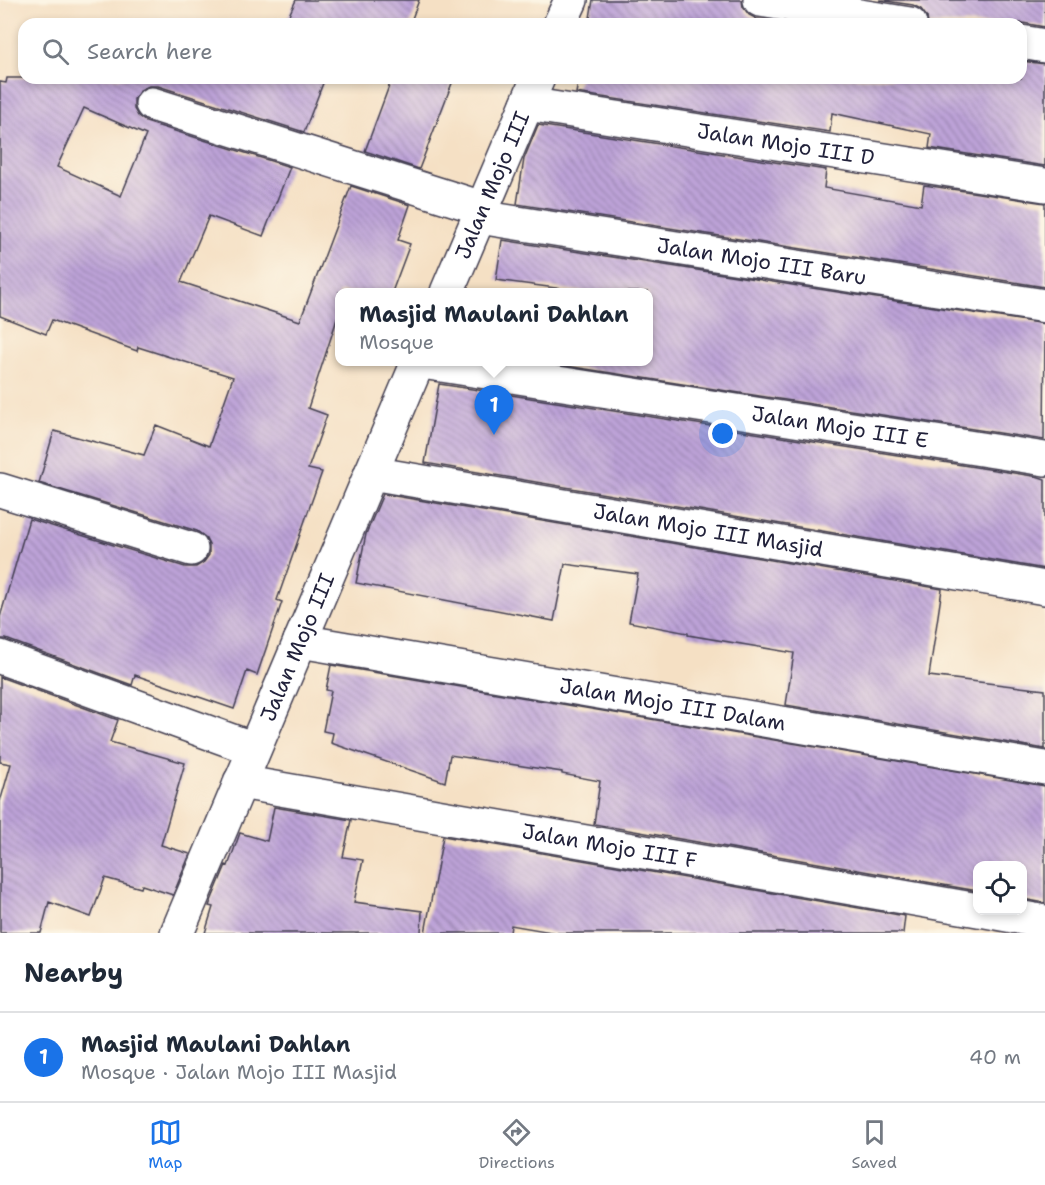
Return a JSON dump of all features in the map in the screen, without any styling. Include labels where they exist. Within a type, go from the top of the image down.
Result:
[{"type":"street","points":[[563,18],[571,0]]},
{"type":"street","points":[[760,0],[872,18]]},
{"type":"street","points":[[1027,43],[1045,46]]},
{"type":"street","name":"Jalan Mojo III D","points":[[532,91],[1045,185]]},
{"type":"street","name":"Jalan Mojo III","points":[[449,288],[532,91]]},
{"type":"street","name":"Jalan Mojo III Baru","points":[[152,104],[480,212],[1045,306]]},
{"type":"street","name":"Jalan Mojo III","points":[[177,933],[416,366]]},
{"type":"street","name":"Jalan Mojo III E","points":[[448,366],[1045,459]]},
{"type":"street","name":"Jalan Mojo III Masjid","points":[[371,473],[1045,588]]},
{"type":"street","points":[[0,490],[191,549]]},
{"type":"street","name":"Jalan Mojo III Dalam","points":[[300,641],[1045,768]]},
{"type":"street","points":[[0,657],[254,749]]},
{"type":"street","name":"Jalan Mojo III F","points":[[240,782],[973,909]]},
{"type":"street","name":"Jalan Mojo III F","points":[[1006,915],[1045,922]]},
{"type":"building","points":[[296,0],[419,0],[412,18],[288,18]]},
{"type":"building","points":[[593,0],[742,0],[743,7],[749,15],[755,18],[590,18]]},
{"type":"building","points":[[879,0],[1045,0],[1045,27],[1027,24],[1027,18],[927,18],[921,9],[913,5]]},
{"type":"building","points":[[1027,62],[1045,64],[1045,166],[929,148],[931,134],[832,113],[830,132],[576,93],[578,84],[1027,84]]},
{"type":"building","points":[[7,78],[18,78],[18,84],[323,84],[304,132],[158,86],[149,86],[140,90],[134,99],[134,109],[138,116],[146,122],[290,167],[263,236],[209,216],[181,282],[300,321],[351,186],[410,205],[398,240],[410,244],[394,288],[335,288],[335,325],[308,408],[327,415],[308,469],[322,472],[277,600],[282,602],[257,675],[247,671],[234,709],[135,675],[132,685],[6,639],[0,639],[0,617],[29,519],[185,567],[196,567],[204,562],[209,555],[209,545],[205,537],[197,531],[39,483],[54,431],[144,455],[156,425],[209,446],[233,377],[138,347],[137,351],[52,320],[46,334],[0,316],[0,82],[6,83]],"holes":[[[84,108],[146,135],[121,196],[57,167]]]},
{"type":"building","points":[[390,84],[452,84],[419,169],[365,151]]},
{"type":"building","points":[[538,125],[826,170],[824,188],[921,205],[924,185],[1045,203],[1045,287],[517,204],[524,159]]},
{"type":"building","points":[[502,240],[1045,324],[1044,440],[567,366],[653,366],[653,288],[556,288],[496,280]]},
{"type":"building","points":[[439,384],[1039,477],[1045,479],[1045,569],[425,463]]},
{"type":"building","points":[[383,494],[942,589],[929,676],[1045,690],[1045,749],[786,705],[794,653],[688,635],[688,633],[629,622],[638,574],[565,564],[554,621],[356,583],[366,534]]},
{"type":"building","points":[[331,665],[1045,786],[1045,903],[1027,900],[1027,861],[973,861],[973,890],[594,824],[600,781],[562,774],[562,772],[450,755],[445,782],[331,743],[333,733],[323,731],[331,691],[326,690]]},
{"type":"building","points":[[0,677],[118,720],[110,742],[185,763],[161,845],[190,854],[173,895],[142,885],[141,888],[105,878],[91,917],[49,902],[41,933],[0,933],[0,802],[11,764],[0,762]]},
{"type":"building","points":[[274,807],[351,820],[343,857],[363,860],[354,902],[422,911],[421,933],[205,933],[213,907],[209,906],[226,865],[228,866],[240,833],[267,841]]},
{"type":"building","points":[[443,836],[905,916],[903,933],[557,933],[511,925],[510,933],[425,933]]},
{"type":"place","name":"Masjid Maulani Dahlan","points":[[494,435]]}]
